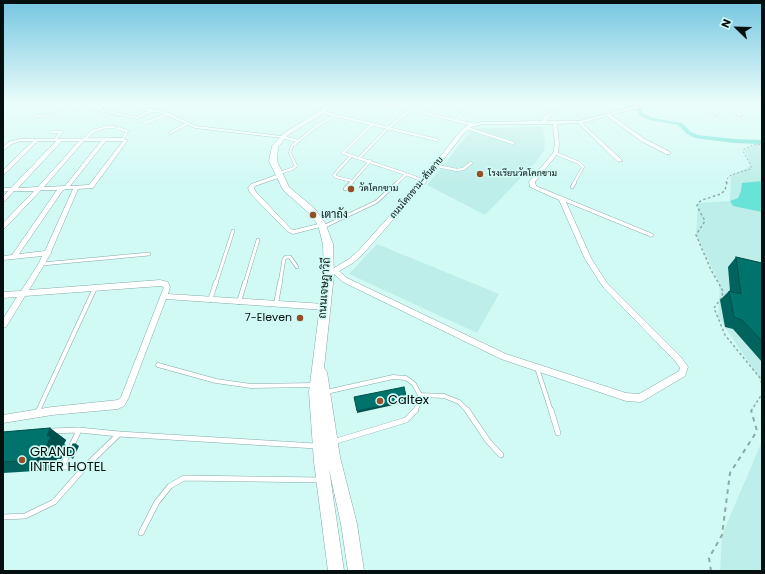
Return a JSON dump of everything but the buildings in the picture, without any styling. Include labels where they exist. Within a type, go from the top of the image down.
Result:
[{"type":"street","points":[[215,130],[282,137],[294,130]]},
{"type":"street","name":"ถนนโคกขาม-สันดาบ","points":[[332,272],[351,261],[361,252],[424,181],[465,130]]},
{"type":"street","points":[[556,130],[557,144],[555,152],[532,182],[535,188],[651,234]]},
{"type":"street","points":[[588,130],[620,161]]},
{"type":"street","points":[[629,130],[643,140],[668,153]]},
{"type":"street","name":"ถนนเจษฎาวิถี","points":[[282,137],[275,146],[273,161],[286,188],[312,211],[323,226],[328,244],[332,272],[325,308],[319,354],[319,388],[325,444],[323,480],[336,571]]},
{"type":"street","points":[[14,257],[63,188],[105,139]]},
{"type":"street","points":[[3,150],[14,141],[105,139],[123,139],[126,141],[94,185],[88,188],[3,190]]},
{"type":"street","points":[[3,173],[37,140]]},
{"type":"street","points":[[3,200],[58,140]]},
{"type":"street","points":[[3,227],[83,140]]},
{"type":"street","points":[[279,175],[253,185],[251,188],[253,193],[284,225],[293,232],[323,226]]},
{"type":"street","points":[[3,325],[24,294],[48,253],[76,188]]},
{"type":"street","points":[[332,272],[345,280],[504,357],[626,397],[640,398],[682,373],[684,367],[678,359],[605,285],[588,259],[561,198]]},
{"type":"street","points":[[3,258],[48,253]]},
{"type":"street","points":[[3,295],[160,282],[166,284],[167,287],[124,399],[121,403],[118,405],[38,413],[3,420]]},
{"type":"street","points":[[163,296],[325,308]]},
{"type":"street","name":"ถนนเจษฎาวิถี","points":[[325,444],[349,524],[356,571]]},
{"type":"lane","points":[[83,140],[93,131],[97,130]]},
{"type":"lane","points":[[122,130],[127,131],[123,139]]},
{"type":"lane","points":[[170,133],[176,130]]},
{"type":"lane","points":[[279,175],[292,170],[296,166],[290,150],[298,141],[312,130]]},
{"type":"lane","points":[[366,130],[343,152],[424,181]]},
{"type":"lane","points":[[359,158],[386,130]]},
{"type":"lane","points":[[395,130],[437,140]]},
{"type":"lane","points":[[472,130],[513,143]]},
{"type":"lane","points":[[52,132],[61,132],[58,140]]},
{"type":"lane","points":[[282,137],[298,141]]},
{"type":"lane","points":[[555,152],[579,163],[583,168],[572,187]]},
{"type":"lane","points":[[351,156],[334,175],[336,177],[352,181]]},
{"type":"lane","points":[[345,189],[370,161]]},
{"type":"lane","points":[[436,166],[457,170],[462,169],[471,163]]},
{"type":"lane","points":[[323,226],[376,202],[406,174]]},
{"type":"lane","points":[[210,300],[233,231]]},
{"type":"lane","points":[[239,302],[258,240]]},
{"type":"lane","points":[[42,264],[149,254]]},
{"type":"lane","points":[[276,304],[284,259],[286,257],[290,257],[298,266]]},
{"type":"lane","points":[[38,413],[95,288]]},
{"type":"lane","points":[[49,431],[79,430],[119,434],[325,444],[406,420],[415,412],[419,403],[420,395],[414,384],[406,378],[393,377],[319,388],[251,386],[216,381],[158,365]]},
{"type":"lane","points":[[537,368],[558,433]]},
{"type":"lane","points":[[420,395],[444,396],[459,402],[471,414],[488,441],[500,455]]},
{"type":"lane","points":[[79,430],[62,467],[85,467]]},
{"type":"lane","points":[[3,517],[25,516],[54,502],[85,467],[119,434]]},
{"type":"lane","points":[[141,533],[157,502],[170,486],[184,478],[323,480]]},
{"type":"path","points":[[762,144],[752,145],[743,151],[751,166],[750,169],[731,175],[727,180],[725,190],[720,194],[698,202],[697,206],[704,221],[696,234],[711,270],[723,291],[722,297],[714,308],[725,335],[760,378],[762,384]]},
{"type":"path","points":[[711,571],[709,558],[722,535],[730,473],[757,430],[751,410],[762,394]]},
{"type":"shaded area","name":"โรงเรียนวัดโคกขาม","points":[[473,130],[543,130],[545,141],[544,151],[536,162],[485,215],[427,185]]},
{"type":"shaded area","points":[[758,144],[762,145],[762,382],[718,317],[720,285],[696,235],[698,203],[730,201],[731,175],[751,166],[744,149]]},
{"type":"shaded area","points":[[377,244],[499,294],[477,333],[349,274]]},
{"type":"shaded area","points":[[762,441],[762,571],[720,571],[722,535]]},
{"type":"water","points":[[762,181],[762,212],[733,206],[730,201],[738,198],[742,183]]},
{"type":"waterway","points":[[686,130],[697,137],[762,142]]},
{"type":"place","name":"โรงเรียนวัดโคกขาม","points":[[480,174]]},
{"type":"place","name":"วัดโคกขาม","points":[[351,189]]},
{"type":"place","name":"เตาถัง","points":[[313,215]]},
{"type":"place","name":"7-Eleven","points":[[300,318]]},
{"type":"place","name":"Caltex","points":[[380,401]]},
{"type":"place","name":"GRAND INTER HOTEL","points":[[22,460]]}]
